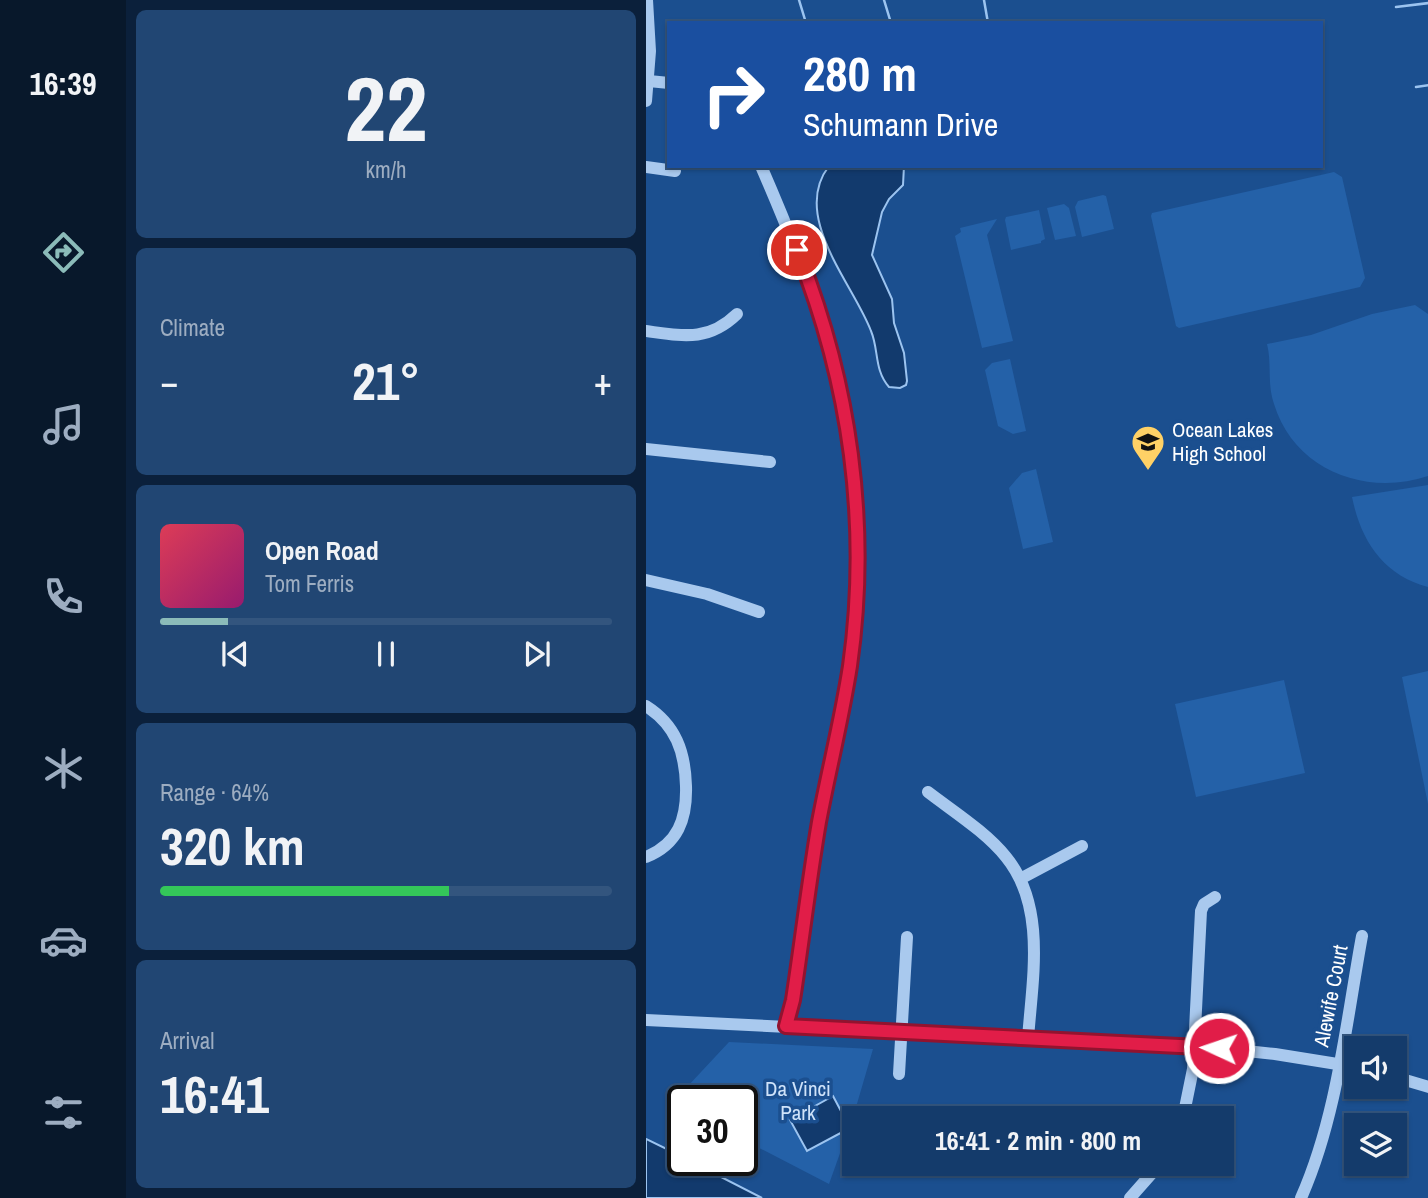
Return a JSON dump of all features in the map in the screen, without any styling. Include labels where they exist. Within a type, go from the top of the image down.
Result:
[{"type":"street","points":[[646,101],[649,82],[647,0]]},
{"type":"street","points":[[649,82],[667,83]]},
{"type":"street","points":[[646,167],[675,172]]},
{"type":"street","points":[[762,168],[807,275],[831,349],[850,445],[858,537],[856,604],[850,664],[819,823],[793,1000],[786,1026]]},
{"type":"street","points":[[646,331],[697,335],[719,329],[737,314]]},
{"type":"street","points":[[646,449],[770,462]]},
{"type":"street","points":[[646,580],[707,594],[759,612]]},
{"type":"street","points":[[646,706],[667,724],[679,743],[686,767],[687,803],[684,820],[674,838],[658,852],[646,857]]},
{"type":"street","points":[[928,792],[997,846],[1020,879],[1034,931],[1028,1039]]},
{"type":"street","points":[[1020,879],[1082,846]]},
{"type":"street","points":[[1186,1106],[1190,1090],[1201,911],[1208,900],[1215,897]]},
{"type":"street","name":"Alewife Court","points":[[1301,1198],[1315,1163],[1338,1063],[1362,936]]},
{"type":"street","points":[[899,1074],[907,937]]},
{"type":"street","points":[[646,1020],[1193,1047],[1275,1054],[1344,1064]]},
{"type":"street","points":[[1407,1081],[1428,1087]]},
{"type":"street","points":[[1130,1198],[1149,1176]]},
{"type":"green space","points":[[1334,172],[1342,177],[1365,278],[1360,287],[1179,328],[1176,326],[1152,213]]},
{"type":"green space","points":[[1106,196],[1114,229],[1082,237],[1075,207],[1078,201]]},
{"type":"green space","points":[[1064,204],[1069,208],[1076,236],[1055,240],[1047,208]]},
{"type":"green space","points":[[1039,210],[1045,239],[1041,243],[1011,250],[1006,217]]},
{"type":"green space","points":[[997,219],[987,235],[1013,341],[982,348],[955,236],[961,232],[960,228]]},
{"type":"green space","points":[[1415,305],[1428,314],[1428,476],[1404,482],[1381,483],[1357,480],[1335,473],[1298,446],[1284,427],[1272,396],[1267,344],[1311,335],[1372,314]]},
{"type":"green space","points":[[1010,359],[1026,431],[1013,434],[998,426],[985,370],[992,363]]},
{"type":"green space","points":[[1036,469],[1053,542],[1023,549],[1009,488],[1022,473]]},
{"type":"green space","points":[[1429,485],[1428,587],[1398,574],[1376,554],[1361,528],[1352,497]]},
{"type":"green space","points":[[1429,671],[1428,804],[1402,677]]},
{"type":"green space","points":[[1284,680],[1305,773],[1196,797],[1175,704]]},
{"type":"green space","name":"Da Vinci Park","points":[[729,1042],[873,1049],[856,1106],[842,1106],[842,1148],[829,1184],[758,1147],[758,1085],[689,1085]]},
{"type":"shaded area","points":[[828,168],[904,168],[903,185],[889,199],[882,212],[872,255],[892,299],[894,323],[904,353],[907,381],[906,385],[900,388],[889,387],[884,380],[871,331],[829,250],[817,206],[819,186]]},
{"type":"shaded area","points":[[833,1096],[842,1113],[842,1132],[807,1151],[790,1120]]},
{"type":"shaded area","points":[[646,1139],[667,1149],[667,1176],[719,1176],[762,1198],[646,1198]]},
{"type":"waterway","points":[[799,0],[805,21]]},
{"type":"waterway","points":[[884,0],[890,21]]},
{"type":"waterway","points":[[984,0],[988,21]]},
{"type":"waterway","points":[[1396,7],[1429,3]]},
{"type":"waterway","points":[[1416,87],[1429,85]]},
{"type":"place","name":"Ocean Lakes High School","points":[[1148,472]]},
{"type":"route","points":[[797,250],[820,313],[839,384],[854,469],[858,537],[857,592],[850,664],[819,823],[793,1000],[786,1026],[1219,1048]]}]
